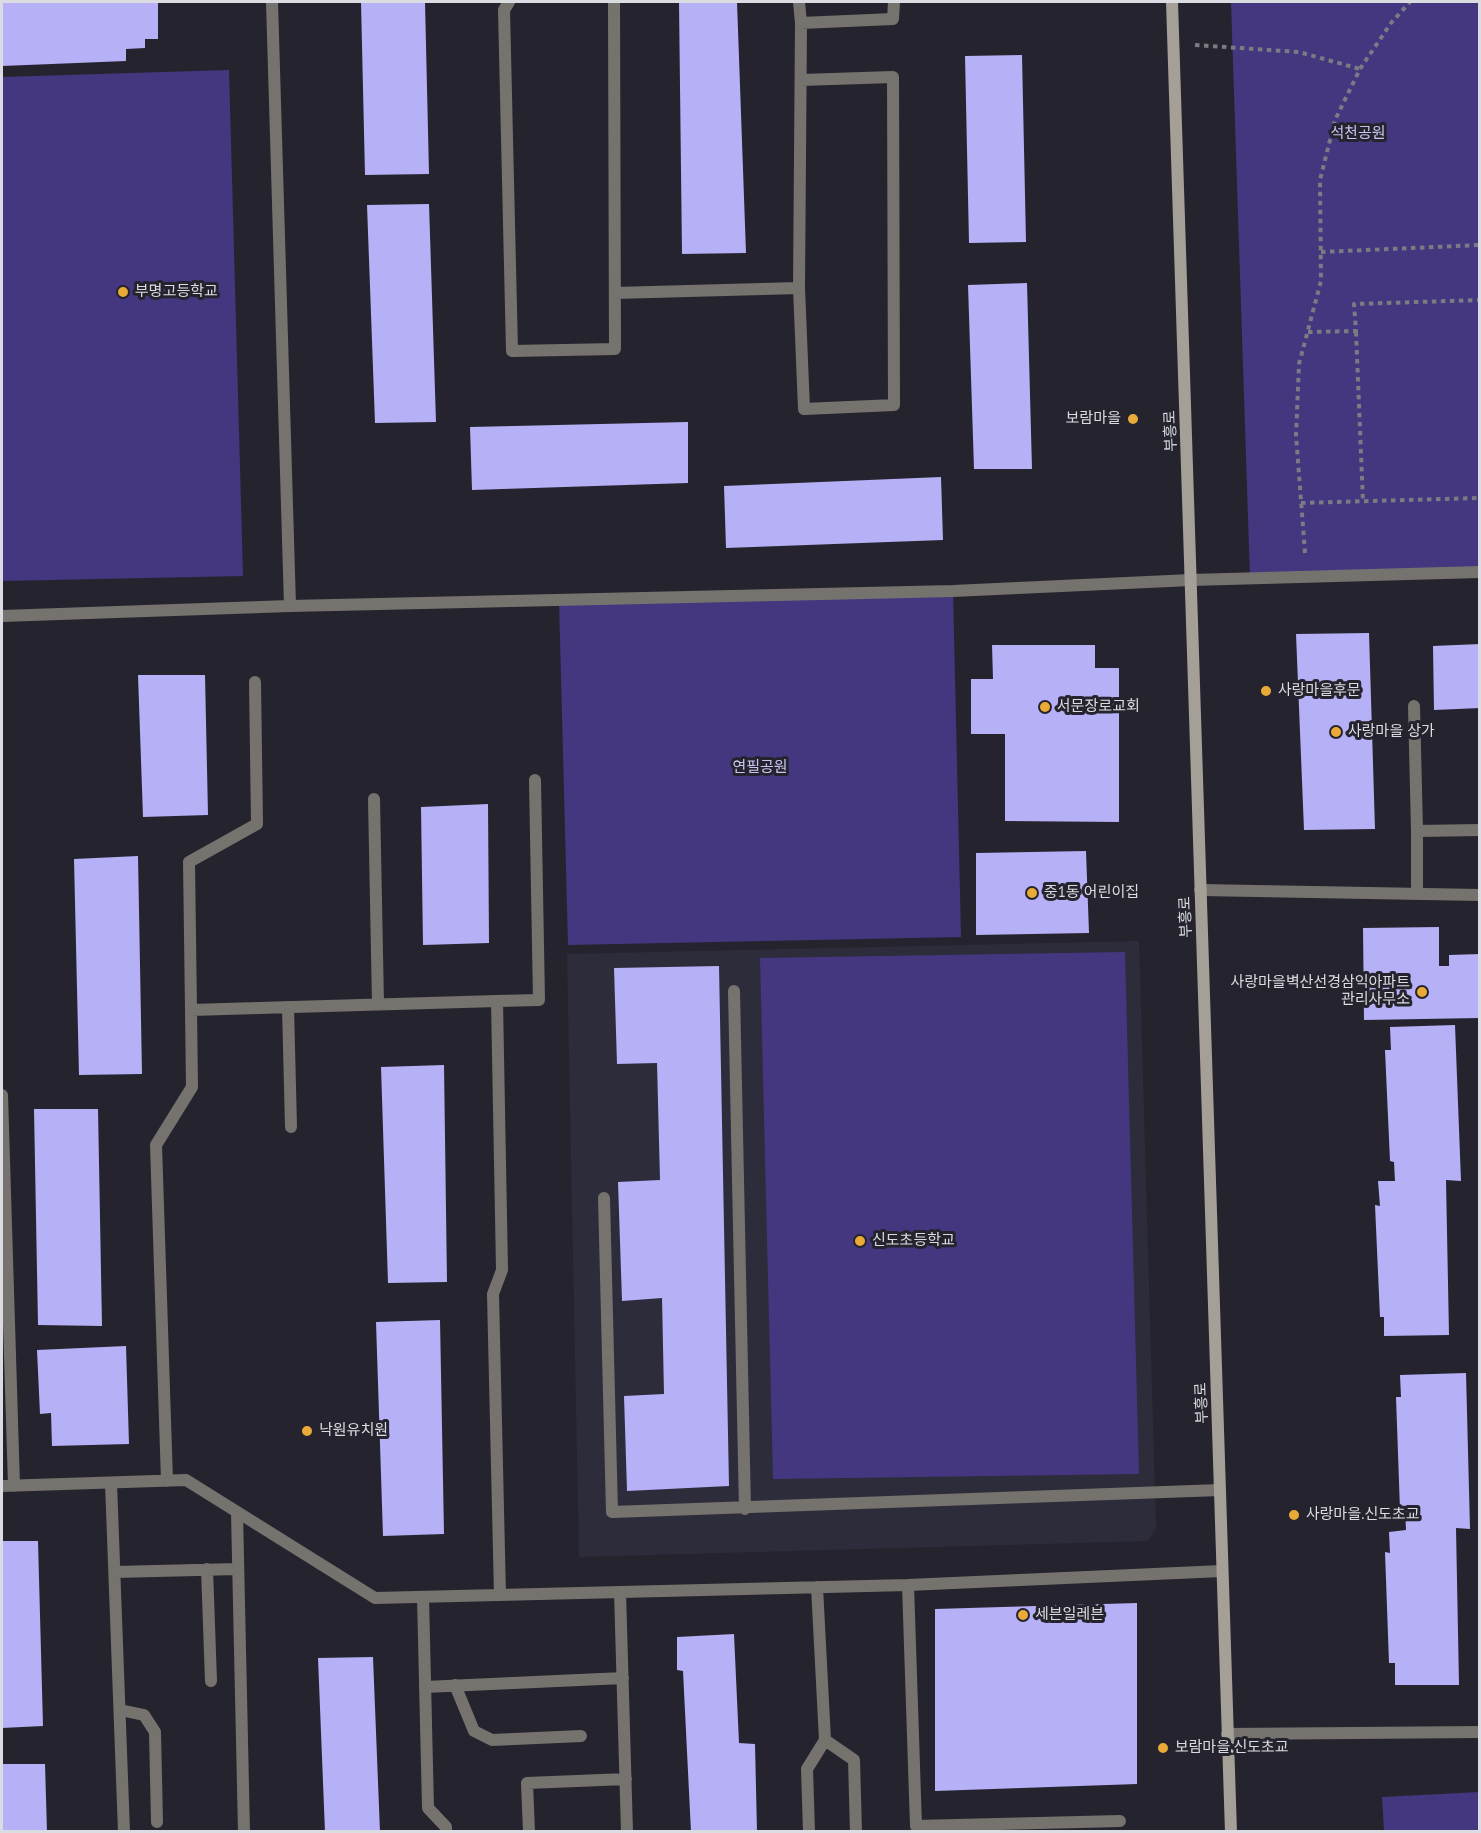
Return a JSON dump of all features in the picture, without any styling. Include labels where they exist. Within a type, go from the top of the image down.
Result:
[{"type":"street","points":[[272,2],[290,606]]},
{"type":"street","points":[[509,2],[504,10],[512,351],[615,349],[614,2]]},
{"type":"street","points":[[799,2],[801,23],[799,288],[804,409],[894,405],[893,77],[801,80]]},
{"type":"street","points":[[801,23],[893,19],[894,2]]},
{"type":"street","name":"부흥로","points":[[1172,2],[1230,1832]]},
{"type":"street","points":[[615,293],[799,288]]},
{"type":"street","points":[[2,616],[290,606],[953,591],[1191,580],[1479,572]]},
{"type":"street","points":[[166,1481],[156,1145],[192,1087],[189,862],[256,824],[255,682]]},
{"type":"street","points":[[1414,706],[1417,894]]},
{"type":"street","points":[[191,1010],[538,999],[535,780]]},
{"type":"street","points":[[374,799],[378,1004]]},
{"type":"street","points":[[1417,831],[1479,830]]},
{"type":"street","points":[[1200,890],[1479,895]]},
{"type":"street","points":[[735,991],[745,1509]]},
{"type":"street","points":[[498,1001],[502,1270],[493,1294],[500,1595]]},
{"type":"street","points":[[288,1007],[291,1127]]},
{"type":"street","points":[[2,1095],[8,1486],[186,1480],[375,1598],[908,1585],[1222,1571]]},
{"type":"street","points":[[604,1198],[612,1512],[745,1509],[1220,1490]]},
{"type":"street","points":[[111,1483],[124,1832]]},
{"type":"street","points":[[237,1512],[244,1832]]},
{"type":"street","points":[[207,1569],[211,1681]]},
{"type":"street","points":[[115,1572],[238,1569]]},
{"type":"street","points":[[908,1585],[916,1826],[1120,1821]]},
{"type":"street","points":[[809,1832],[807,1769],[825,1740],[817,1587]]},
{"type":"street","points":[[620,1592],[627,1832]]},
{"type":"street","points":[[423,1597],[428,1808],[446,1827],[446,1832]]},
{"type":"street","points":[[425,1687],[622,1678]]},
{"type":"street","points":[[455,1685],[474,1731],[492,1740],[581,1736]]},
{"type":"street","points":[[120,1710],[144,1715],[154,1732],[157,1822]]},
{"type":"street","points":[[1227,1734],[1479,1732]]},
{"type":"street","points":[[825,1740],[854,1760],[856,1832]]},
{"type":"street","points":[[529,1832],[527,1783],[626,1779]]},
{"type":"path","points":[[1307,578],[1296,435],[1299,364],[1321,281],[1320,180],[1335,120],[1360,69],[1391,23],[1410,2]]},
{"type":"path","points":[[1173,43],[1299,52],[1360,69]]},
{"type":"path","points":[[1321,252],[1479,245]]},
{"type":"path","points":[[1363,502],[1354,304],[1479,300]]},
{"type":"path","points":[[1308,333],[1356,332]]},
{"type":"path","points":[[1301,503],[1479,498]]},
{"type":"shaded area","name":"신도초등학교","points":[[1139,941],[1156,1528],[1148,1541],[579,1557],[567,954]]},
{"type":"green space","name":"석천공원","points":[[1231,2],[1479,2],[1479,572],[1250,578]]},
{"type":"green space","name":"부명고등학교","points":[[229,70],[243,576],[2,581],[2,77]]},
{"type":"green space","name":"연필공원","points":[[953,591],[961,937],[568,945],[559,600]]},
{"type":"green space","points":[[1125,952],[1139,1474],[773,1479],[760,958]]},
{"type":"green space","points":[[1479,1792],[1479,1831],[1384,1831],[1382,1797]]},
{"type":"building","points":[[2,2],[158,2],[158,39],[145,39],[145,48],[126,49],[126,61],[2,66]]},
{"type":"building","points":[[361,2],[425,2],[429,174],[365,175]]},
{"type":"building","points":[[679,2],[737,2],[746,253],[682,254]]},
{"type":"building","points":[[1022,55],[1026,242],[969,243],[965,56]]},
{"type":"building","points":[[429,204],[436,422],[375,423],[367,205]]},
{"type":"building","points":[[1027,283],[1032,469],[974,469],[968,285]]},
{"type":"building","points":[[688,422],[688,483],[472,490],[470,427]]},
{"type":"building","points":[[941,477],[943,540],[726,548],[724,486]]},
{"type":"building","name":"사랑마을 상가","points":[[1369,633],[1375,829],[1304,830],[1296,634]]},
{"type":"building","points":[[1480,644],[1480,708],[1434,710],[1433,646]]},
{"type":"building","name":"서문장로교회","points":[[992,645],[1095,645],[1095,668],[1119,668],[1119,822],[1005,821],[1005,734],[971,734],[971,679],[993,679]]},
{"type":"building","points":[[138,675],[205,675],[208,815],[143,817]]},
{"type":"building","points":[[488,804],[489,943],[423,945],[421,807]]},
{"type":"building","name":"중1동 어린이집","points":[[1086,851],[1089,933],[976,935],[976,853]]},
{"type":"building","points":[[138,856],[142,1074],[79,1075],[74,859]]},
{"type":"building","name":"사랑마을벽산선경삼익아파트 관리사무소","points":[[1439,927],[1439,966],[1449,966],[1449,955],[1480,954],[1480,1018],[1364,1020],[1363,928]]},
{"type":"building","points":[[719,966],[729,1486],[627,1491],[624,1396],[664,1394],[662,1298],[622,1301],[618,1182],[660,1180],[657,1063],[617,1064],[614,968]]},
{"type":"building","points":[[1455,1025],[1461,1181],[1446,1180],[1449,1335],[1384,1336],[1384,1317],[1380,1317],[1375,1205],[1380,1206],[1378,1181],[1395,1181],[1394,1162],[1390,1161],[1385,1050],[1391,1050],[1390,1027]]},
{"type":"building","points":[[444,1065],[447,1282],[388,1283],[381,1067]]},
{"type":"building","points":[[34,1109],[98,1109],[102,1326],[38,1325]]},
{"type":"building","points":[[440,1320],[444,1534],[383,1536],[376,1322]]},
{"type":"building","points":[[126,1346],[129,1444],[52,1446],[51,1413],[40,1414],[37,1350]]},
{"type":"building","points":[[1466,1373],[1470,1529],[1456,1528],[1459,1685],[1395,1685],[1395,1663],[1389,1663],[1385,1552],[1390,1553],[1389,1532],[1406,1530],[1405,1510],[1400,1510],[1396,1397],[1401,1397],[1400,1375]]},
{"type":"building","points":[[2,1541],[38,1541],[43,1726],[2,1728]]},
{"type":"building","points":[[1137,1603],[1137,1784],[935,1791],[935,1609]]},
{"type":"building","points":[[734,1634],[739,1743],[755,1744],[757,1832],[691,1832],[683,1671],[677,1670],[677,1637]]},
{"type":"building","points":[[373,1657],[380,1832],[325,1832],[318,1658]]},
{"type":"building","points":[[2,1764],[45,1764],[47,1832],[2,1832]]},
{"type":"place","name":"부명고등학교","points":[[123,292]]},
{"type":"place","name":"보람마을","points":[[1133,419]]},
{"type":"place","name":"사랑마을후문","points":[[1266,691]]},
{"type":"place","name":"서문장로교회","points":[[1045,707]]},
{"type":"place","name":"사랑마을 상가","points":[[1336,732]]},
{"type":"place","name":"중1동 어린이집","points":[[1032,893]]},
{"type":"place","name":"사랑마을벽산선경삼익아파트 관리사무소","points":[[1422,992]]},
{"type":"place","name":"신도초등학교","points":[[860,1241]]},
{"type":"place","name":"낙원유치원","points":[[307,1431]]},
{"type":"place","name":"사랑마을.신도초교","points":[[1294,1515]]},
{"type":"place","name":"세븐일레븐","points":[[1023,1615]]},
{"type":"place","name":"보람마을.신도초교","points":[[1163,1748]]}]
